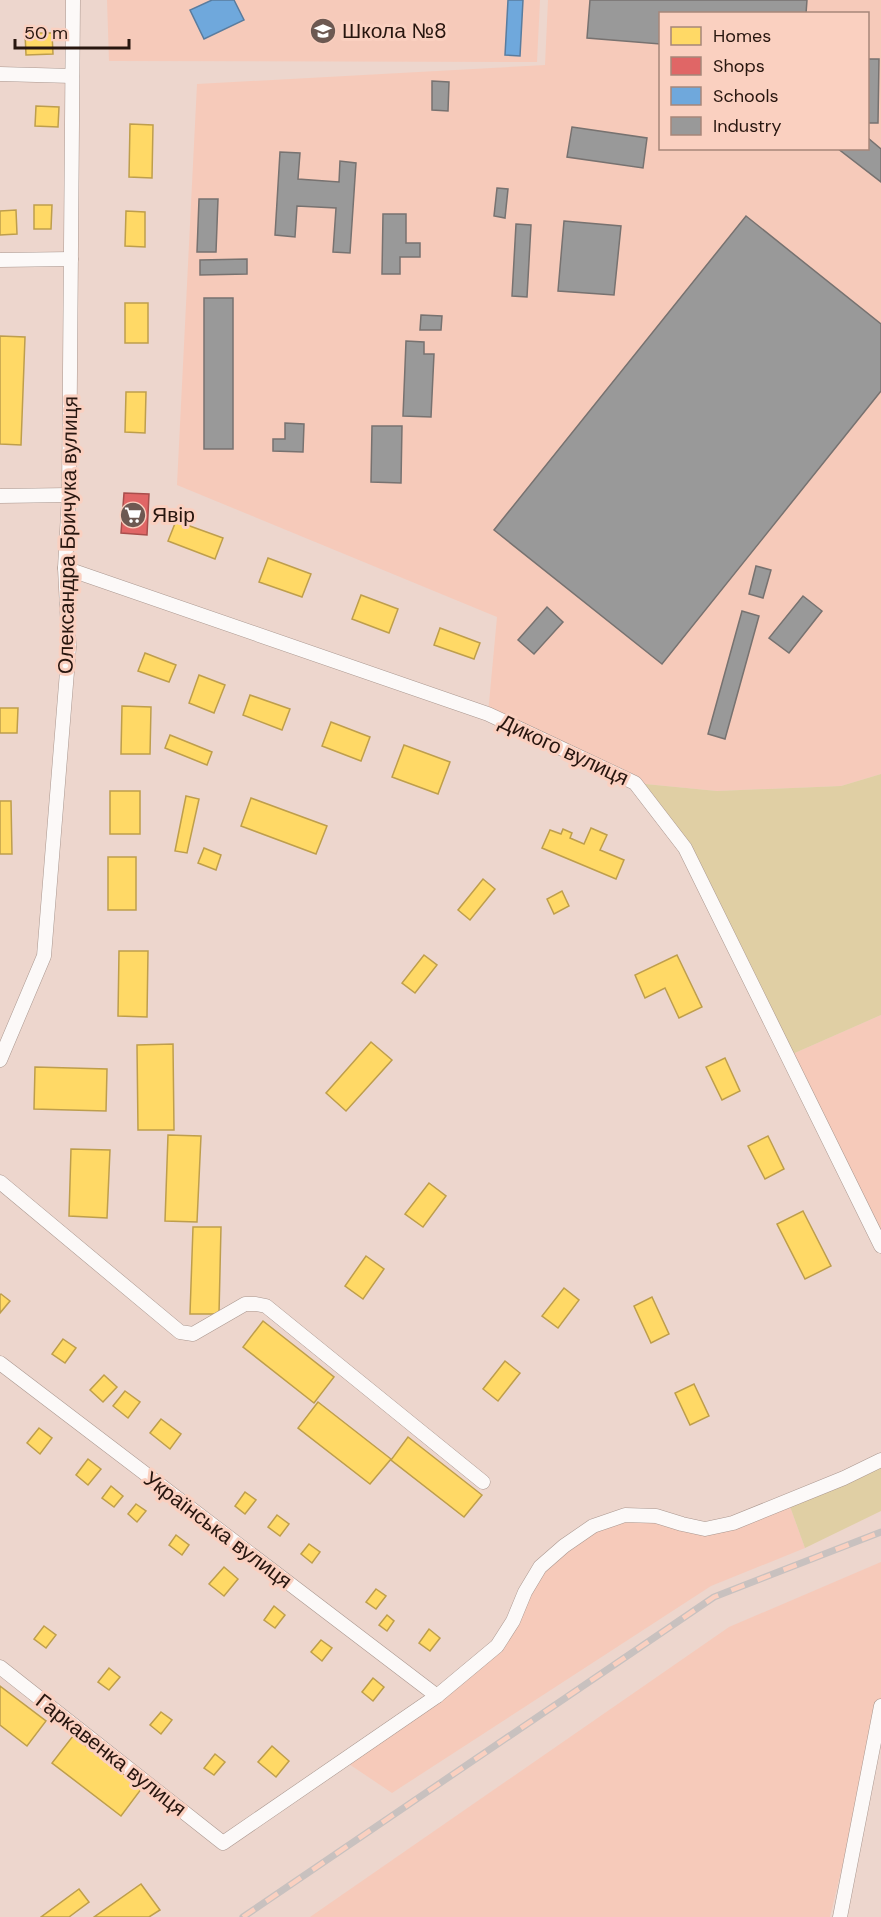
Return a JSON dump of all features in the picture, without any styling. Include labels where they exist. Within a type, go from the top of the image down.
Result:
[{"type":"street","name":"Олександра Бричука вулиця","points":[[0,1058],[44,956],[69,646],[65,568],[69,495],[73,0]]},
{"type":"street","points":[[0,74],[72,76]]},
{"type":"street","points":[[0,260],[71,260]]},
{"type":"street","points":[[0,496],[69,495]]},
{"type":"street","name":"Дикого вулиця","points":[[65,568],[488,714],[635,783],[685,848],[881,1246]]},
{"type":"street","points":[[0,1182],[180,1332],[193,1334],[246,1304],[266,1306],[483,1482]]},
{"type":"street","name":"Українська вулиця","points":[[0,1363],[437,1696]]},
{"type":"street","points":[[437,1696],[497,1646],[513,1621],[525,1592],[540,1567],[564,1546],[593,1526],[626,1515],[656,1516],[705,1528],[733,1523],[844,1479],[881,1460]]},
{"type":"street","name":"Гаркавенка вулиця","points":[[0,1667],[223,1843],[437,1696]]},
{"type":"street","points":[[840,1917],[881,1706]]},
{"type":"shaded area","name":"Школа №8","points":[[107,0],[540,0],[537,62],[109,61]]},
{"type":"shaded area","points":[[548,0],[881,0],[881,774],[841,786],[717,791],[635,783],[488,714],[497,617],[177,485],[197,84],[545,65]]},
{"type":"shaded area","points":[[881,774],[881,1015],[788,1056],[685,848],[635,783],[717,791],[841,786]]},
{"type":"shaded area","points":[[881,1015],[881,1246],[788,1056]]},
{"type":"shaded area","points":[[881,1460],[881,1511],[805,1548],[788,1501]]},
{"type":"shaded area","points":[[788,1501],[805,1548],[711,1586],[392,1793],[343,1760],[497,1646],[525,1592],[564,1546],[625,1515],[705,1529]]},
{"type":"shaded area","points":[[881,1562],[881,1706],[830,1917],[310,1917],[729,1627]]},
{"type":"building: Homes","points":[[25,33],[52,33],[53,54],[26,55]]},
{"type":"building: Homes","points":[[36,106],[59,107],[58,127],[35,126]]},
{"type":"building: Homes","points":[[130,124],[153,125],[152,178],[129,177]]},
{"type":"building: Homes","points":[[34,205],[52,205],[51,229],[34,229]]},
{"type":"building: Homes","points":[[16,210],[17,234],[0,235],[0,211]]},
{"type":"building: Homes","points":[[126,211],[145,212],[145,247],[125,246]]},
{"type":"building: Homes","points":[[125,303],[148,303],[148,343],[125,343]]},
{"type":"building: Homes","points":[[0,336],[25,337],[21,445],[0,444]]},
{"type":"building: Homes","points":[[126,392],[146,392],[145,433],[125,432]]},
{"type":"building: Homes","points":[[176,521],[223,538],[215,559],[168,541]]},
{"type":"building: Homes","points":[[268,558],[311,574],[302,597],[259,582]]},
{"type":"building: Homes","points":[[361,595],[398,609],[389,633],[352,619]]},
{"type":"building: Homes","points":[[440,628],[480,643],[474,659],[434,645]]},
{"type":"building: Homes","points":[[145,653],[176,665],[169,682],[138,671]]},
{"type":"building: Homes","points":[[199,675],[225,685],[214,713],[189,703]]},
{"type":"building: Homes","points":[[250,695],[290,709],[282,730],[243,715]]},
{"type":"building: Homes","points":[[122,706],[151,707],[150,754],[121,754]]},
{"type":"building: Homes","points":[[0,708],[18,708],[17,733],[0,733]]},
{"type":"building: Homes","points":[[331,722],[370,737],[361,761],[322,746]]},
{"type":"building: Homes","points":[[170,735],[212,752],[207,765],[165,748]]},
{"type":"building: Homes","points":[[404,745],[450,762],[438,794],[392,777]]},
{"type":"building: Homes","points":[[110,791],[140,791],[140,834],[110,834]]},
{"type":"building: Homes","points":[[186,796],[199,799],[187,853],[175,851]]},
{"type":"building: Homes","points":[[251,798],[327,826],[316,854],[241,826]]},
{"type":"building: Homes","points":[[0,801],[11,801],[12,854],[0,854]]},
{"type":"building: Homes","points":[[591,828],[607,835],[600,850],[624,860],[616,879],[542,848],[550,830],[561,834],[563,829],[572,833],[570,838],[584,844]]},
{"type":"building: Homes","points":[[204,848],[221,855],[216,870],[198,863]]},
{"type":"building: Homes","points":[[108,857],[136,857],[136,910],[108,910]]},
{"type":"building: Homes","points":[[483,879],[495,889],[470,920],[458,910]]},
{"type":"building: Homes","points":[[562,891],[569,906],[554,914],[547,899]]},
{"type":"building: Homes","points":[[119,951],[148,951],[147,1017],[118,1016]]},
{"type":"building: Homes","points":[[424,955],[437,965],[415,993],[402,983]]},
{"type":"building: Homes","points":[[677,955],[702,1007],[679,1018],[665,988],[645,998],[635,975]]},
{"type":"building: Homes","points":[[371,1042],[392,1060],[346,1111],[326,1093]]},
{"type":"building: Homes","points":[[173,1044],[174,1130],[138,1130],[137,1045]]},
{"type":"building: Homes","points":[[725,1058],[740,1091],[722,1100],[706,1067]]},
{"type":"building: Homes","points":[[35,1067],[107,1069],[106,1111],[34,1109]]},
{"type":"building: Homes","points":[[168,1135],[201,1136],[197,1222],[165,1221]]},
{"type":"building: Homes","points":[[768,1136],[784,1169],[765,1179],[748,1146]]},
{"type":"building: Homes","points":[[71,1149],[110,1150],[107,1218],[69,1216]]},
{"type":"building: Homes","points":[[429,1183],[446,1196],[423,1227],[405,1214]]},
{"type":"building: Homes","points":[[803,1211],[831,1266],[805,1279],[777,1224]]},
{"type":"building: Homes","points":[[193,1227],[221,1227],[219,1314],[190,1314]]},
{"type":"building: Homes","points":[[366,1256],[384,1269],[363,1299],[345,1286]]},
{"type":"building: Homes","points":[[564,1288],[579,1300],[558,1328],[542,1316]]},
{"type":"building: Homes","points":[[0,1295],[10,1301],[0,1313]]},
{"type":"building: Homes","points":[[652,1297],[669,1334],[651,1343],[634,1306]]},
{"type":"building: Homes","points":[[263,1321],[334,1377],[314,1403],[243,1347]]},
{"type":"building: Homes","points":[[63,1339],[76,1348],[65,1363],[52,1354]]},
{"type":"building: Homes","points":[[505,1361],[520,1373],[498,1401],[483,1389]]},
{"type":"building: Homes","points":[[104,1375],[117,1387],[103,1402],[90,1390]]},
{"type":"building: Homes","points":[[694,1384],[709,1416],[690,1425],[675,1393]]},
{"type":"building: Homes","points":[[125,1391],[140,1402],[128,1418],[113,1406]]},
{"type":"building: Homes","points":[[318,1402],[391,1459],[370,1484],[298,1428]]},
{"type":"building: Homes","points":[[161,1419],[181,1434],[170,1449],[150,1433]]},
{"type":"building: Homes","points":[[39,1428],[52,1438],[40,1454],[27,1443]]},
{"type":"building: Homes","points":[[408,1437],[482,1495],[464,1517],[391,1460]]},
{"type":"building: Homes","points":[[88,1459],[101,1469],[88,1485],[76,1475]]},
{"type":"building: Homes","points":[[111,1486],[123,1496],[114,1507],[102,1498]]},
{"type":"building: Homes","points":[[245,1492],[256,1500],[245,1514],[235,1506]]},
{"type":"building: Homes","points":[[136,1504],[146,1511],[137,1522],[128,1514]]},
{"type":"building: Homes","points":[[277,1515],[289,1524],[280,1536],[268,1527]]},
{"type":"building: Homes","points":[[176,1535],[189,1545],[182,1555],[169,1545]]},
{"type":"building: Homes","points":[[309,1544],[320,1552],[312,1563],[301,1554]]},
{"type":"building: Homes","points":[[224,1567],[238,1579],[224,1596],[209,1584]]},
{"type":"building: Homes","points":[[376,1589],[386,1596],[376,1609],[366,1602]]},
{"type":"building: Homes","points":[[274,1606],[285,1615],[275,1628],[264,1620]]},
{"type":"building: Homes","points":[[387,1615],[394,1621],[387,1631],[379,1625]]},
{"type":"building: Homes","points":[[44,1626],[56,1635],[46,1648],[34,1639]]},
{"type":"building: Homes","points":[[429,1629],[440,1638],[430,1651],[419,1643]]},
{"type":"building: Homes","points":[[321,1640],[332,1648],[322,1661],[311,1652]]},
{"type":"building: Homes","points":[[109,1668],[120,1677],[109,1690],[98,1682]]},
{"type":"building: Homes","points":[[373,1678],[384,1687],[373,1701],[362,1692]]},
{"type":"building: Homes","points":[[0,1686],[46,1721],[27,1746],[0,1725]]},
{"type":"building: Homes","points":[[161,1712],[172,1720],[161,1734],[150,1725]]},
{"type":"building: Homes","points":[[73,1736],[142,1788],[121,1816],[52,1763]]},
{"type":"building: Homes","points":[[272,1746],[289,1761],[276,1777],[258,1762]]},
{"type":"building: Homes","points":[[215,1754],[225,1762],[214,1775],[204,1768]]},
{"type":"building: Homes","points":[[141,1884],[160,1910],[149,1917],[94,1917]]},
{"type":"building: Homes","points":[[79,1889],[89,1902],[69,1917],[41,1917]]},
{"type":"building: Shops","points":[[124,493],[149,494],[147,535],[121,533]]},
{"type":"building: Schools","points":[[212,0],[234,0],[244,20],[204,39],[190,10]]},
{"type":"building: Schools","points":[[508,0],[523,0],[520,56],[505,55]]},
{"type":"building: Industry","points":[[590,0],[807,0],[806,12],[659,12],[659,44],[587,38]]},
{"type":"building: Industry","points":[[869,59],[879,59],[878,123],[869,123]]},
{"type":"building: Industry","points":[[432,81],[449,82],[448,111],[432,110]]},
{"type":"building: Industry","points":[[572,127],[647,138],[643,168],[567,157]]},
{"type":"building: Industry","points":[[869,139],[881,149],[881,182],[840,150],[869,150]]},
{"type":"building: Industry","points":[[280,152],[300,153],[298,179],[339,182],[340,161],[356,163],[350,253],[333,252],[336,208],[297,206],[295,237],[275,235]]},
{"type":"building: Industry","points":[[497,188],[508,189],[505,218],[494,216]]},
{"type":"building: Industry","points":[[199,199],[218,199],[216,252],[197,252]]},
{"type":"building: Industry","points":[[383,214],[406,214],[406,243],[420,243],[420,257],[400,257],[400,274],[382,274]]},
{"type":"building: Industry","points":[[746,216],[881,324],[881,391],[662,664],[494,530]]},
{"type":"building: Industry","points":[[564,221],[621,226],[614,295],[558,291]]},
{"type":"building: Industry","points":[[516,224],[531,225],[527,297],[512,296]]},
{"type":"building: Industry","points":[[247,259],[247,274],[200,275],[200,260]]},
{"type":"building: Industry","points":[[204,298],[233,298],[233,449],[204,449]]},
{"type":"building: Industry","points":[[421,315],[442,316],[441,330],[420,330]]},
{"type":"building: Industry","points":[[406,341],[424,342],[424,354],[434,354],[431,417],[403,416]]},
{"type":"building: Industry","points":[[285,423],[304,424],[303,452],[273,451],[273,439],[285,439]]},
{"type":"building: Industry","points":[[372,426],[402,426],[401,483],[371,482]]},
{"type":"building: Industry","points":[[756,566],[771,570],[763,598],[749,594]]},
{"type":"building: Industry","points":[[803,596],[822,611],[789,653],[769,638]]},
{"type":"building: Industry","points":[[547,607],[563,622],[534,654],[518,640]]},
{"type":"building: Industry","points":[[742,611],[759,616],[725,739],[708,734]]},
{"type":"railway","points":[[243,1917],[714,1597],[881,1532]]},
{"type":"place","name":"Школа №8","points":[[323,31]]},
{"type":"place","name":"Явiр","points":[[133,515]]}]
